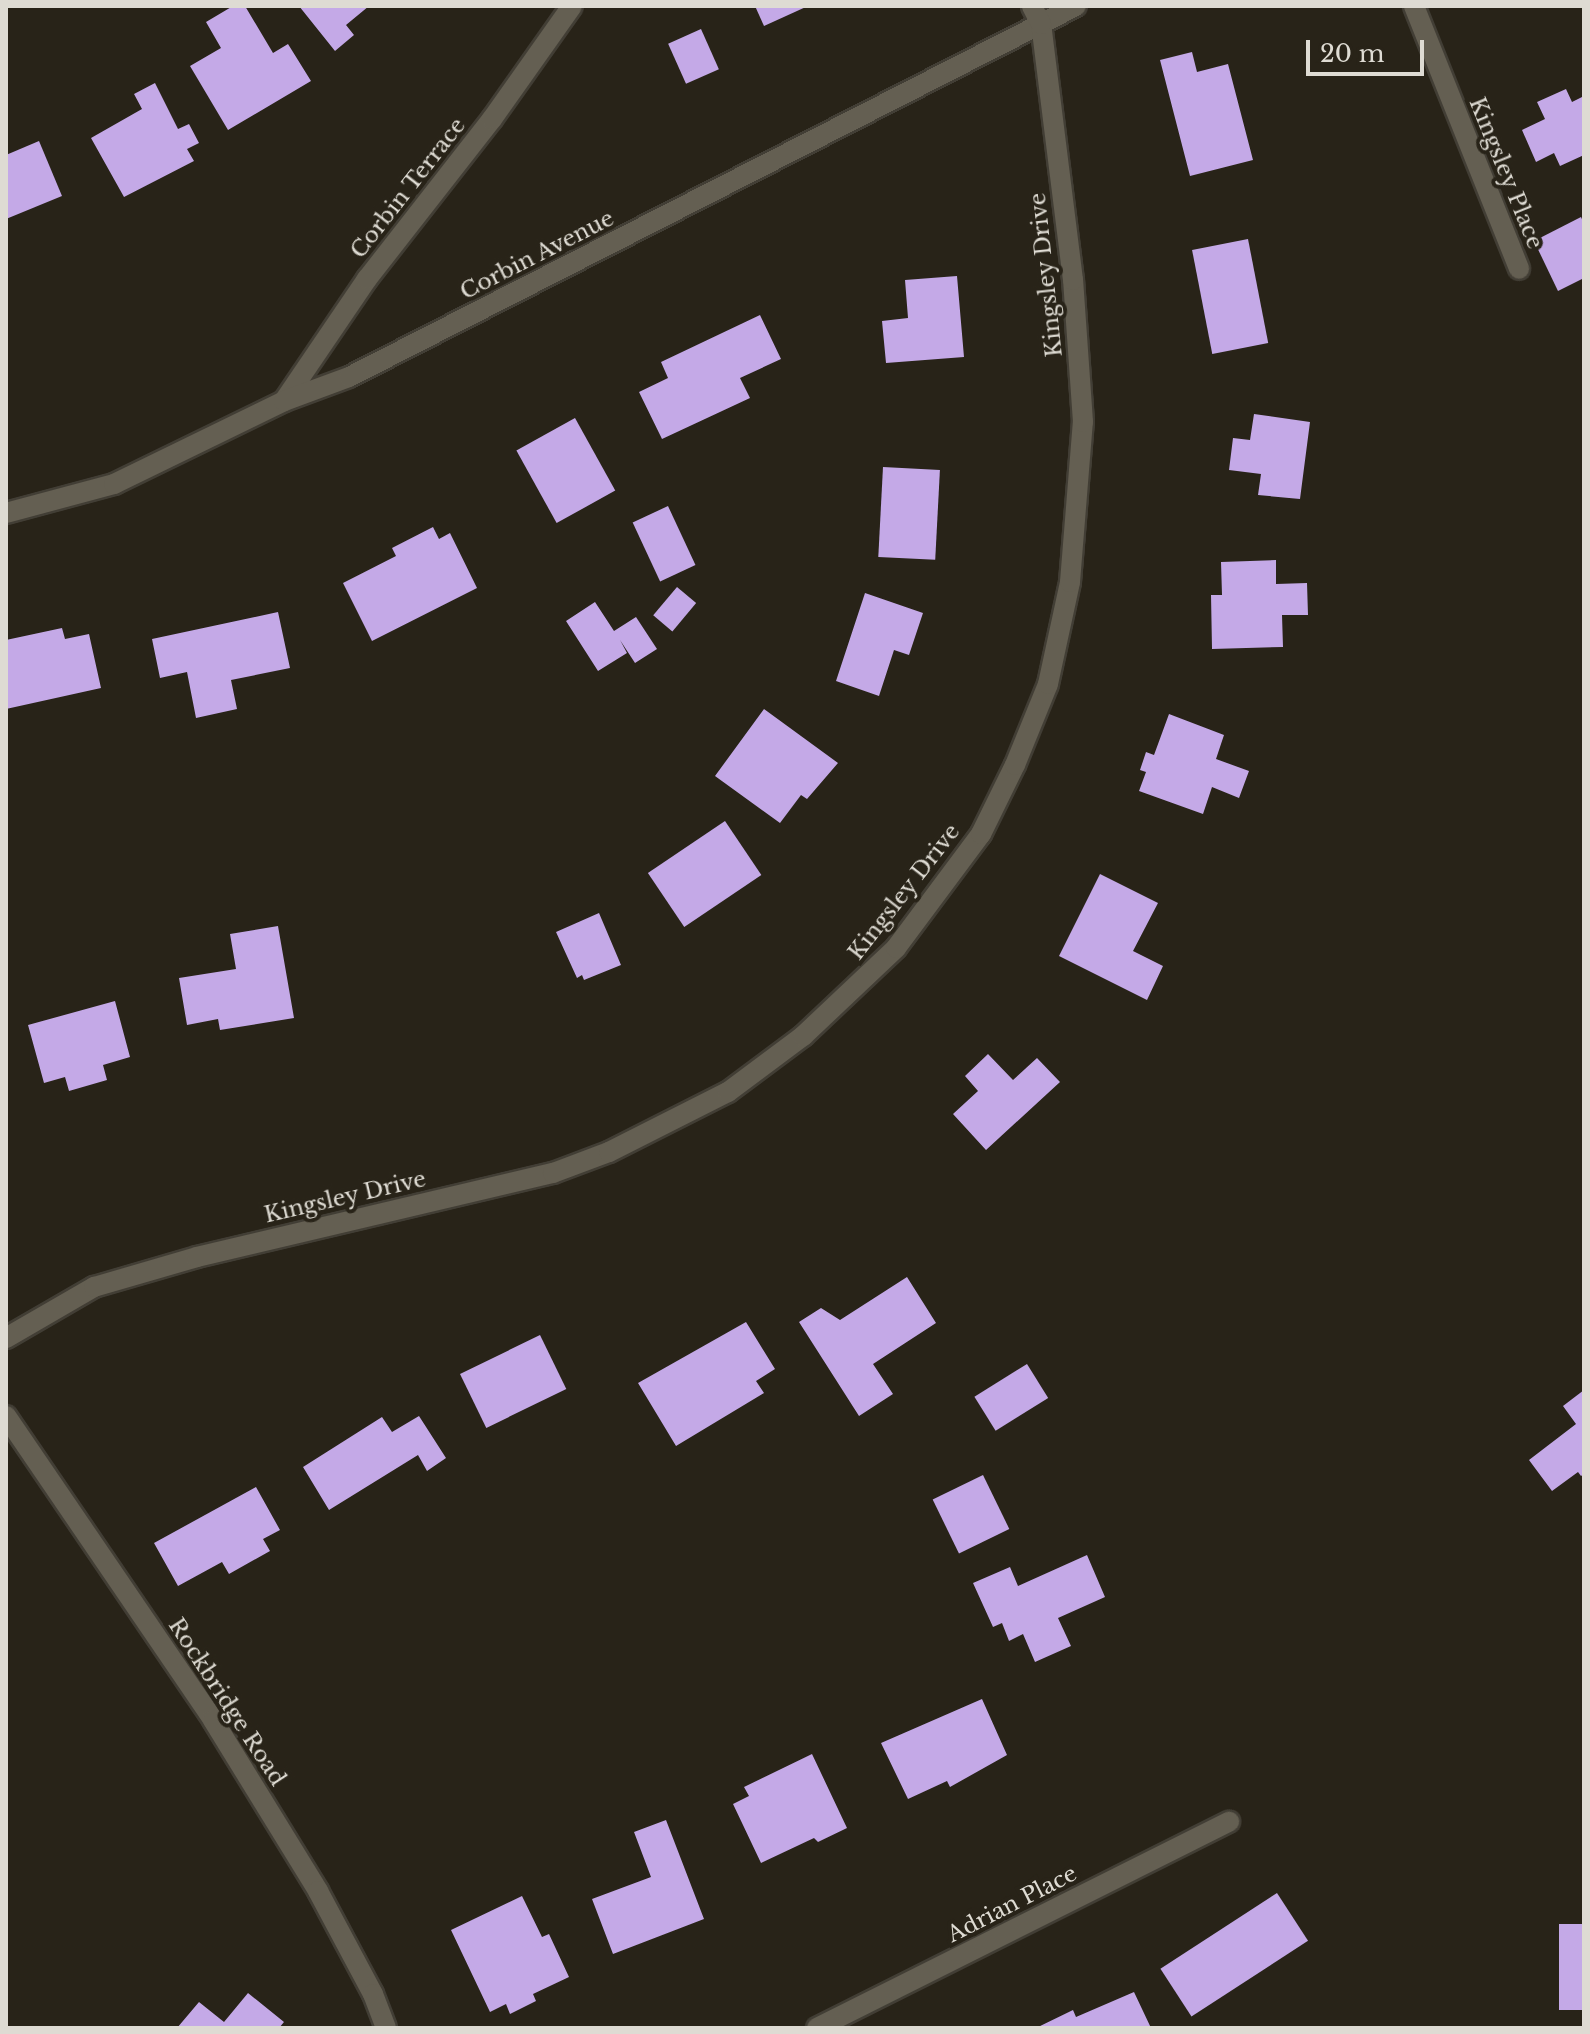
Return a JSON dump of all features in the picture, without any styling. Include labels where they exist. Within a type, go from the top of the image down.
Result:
[{"type":"street","name":"Corbin Terrace","points":[[284,401],[367,279],[492,119],[572,6]]},
{"type":"street","name":"Corbin Avenue","points":[[6,513],[114,484],[284,401],[349,377],[1036,15],[1076,6]]},
{"type":"street","name":"Kingsley Place","points":[[1414,6],[1519,269]]},
{"type":"street","name":"Kingsley Drive","points":[[6,1338],[94,1287],[197,1257],[553,1173],[609,1152],[728,1092],[803,1036],[896,948],[981,834],[1015,765],[1048,684],[1070,582],[1083,422],[1073,280],[1036,15]]},
{"type":"street","name":"Rockbridge Road","points":[[6,1416],[221,1733],[318,1891],[373,1994],[386,2028]]},
{"type":"street","name":"Adrian Place","points":[[817,2028],[1229,1822]]},
{"type":"building","points":[[233,6],[245,6],[273,53],[288,44],[311,81],[228,130],[190,66],[221,48],[206,22]]},
{"type":"building","points":[[299,6],[369,6],[346,25],[354,35],[335,51]]},
{"type":"building","points":[[755,6],[808,6],[764,26]]},
{"type":"building","points":[[701,29],[719,69],[686,84],[668,44]]},
{"type":"building","points":[[1192,52],[1197,72],[1228,64],[1253,160],[1190,176],[1160,60]]},
{"type":"building","points":[[155,83],[178,129],[189,124],[199,143],[187,149],[194,161],[124,197],[91,138],[142,109],[134,94]]},
{"type":"building","points":[[1566,89],[1572,102],[1584,96],[1584,155],[1560,166],[1554,153],[1536,162],[1522,130],[1545,119],[1537,102]]},
{"type":"building","points":[[39,141],[62,196],[6,219],[6,155]]},
{"type":"building","points":[[1581,217],[1584,224],[1584,278],[1558,291],[1534,241]]},
{"type":"building","points":[[1248,239],[1268,343],[1212,354],[1192,250]]},
{"type":"building","points":[[957,276],[964,357],[886,363],[882,321],[908,318],[905,280]]},
{"type":"building","points":[[760,315],[781,359],[740,378],[750,398],[662,439],[639,392],[668,378],[661,362]]},
{"type":"building","points":[[1254,414],[1310,422],[1300,499],[1258,495],[1261,474],[1229,470],[1233,438],[1250,440]]},
{"type":"building","points":[[575,418],[615,491],[557,523],[516,450]]},
{"type":"building","points":[[883,467],[940,470],[935,560],[878,557]]},
{"type":"building","points":[[668,506],[695,565],[660,581],[633,522]]},
{"type":"building","points":[[433,527],[439,539],[450,533],[477,588],[372,641],[343,583],[396,556],[392,548]]},
{"type":"building","points":[[1276,560],[1276,584],[1307,583],[1308,615],[1282,615],[1283,647],[1212,649],[1211,595],[1222,595],[1221,562]]},
{"type":"building","points":[[677,587],[696,603],[672,631],[653,615]]},
{"type":"building","points":[[865,593],[923,613],[909,655],[894,650],[879,696],[836,681]]},
{"type":"building","points":[[595,602],[614,631],[636,617],[657,649],[635,663],[620,640],[627,653],[598,671],[566,621]]},
{"type":"building","points":[[278,612],[290,668],[231,680],[237,709],[196,718],[187,672],[160,678],[152,639]]},
{"type":"building","points":[[62,628],[65,639],[89,634],[101,688],[6,709],[6,640]]},
{"type":"building","points":[[764,709],[838,763],[807,799],[801,795],[780,823],[715,776]]},
{"type":"building","points":[[1169,714],[1224,735],[1216,759],[1249,771],[1239,798],[1212,787],[1203,814],[1139,791],[1146,772],[1140,770],[1146,752],[1154,755]]},
{"type":"building","points":[[725,821],[761,875],[684,927],[648,873]]},
{"type":"building","points":[[1100,874],[1158,903],[1133,951],[1163,966],[1147,1000],[1059,956]]},
{"type":"building","points":[[599,913],[621,965],[584,980],[582,975],[577,978],[556,932]]},
{"type":"building","points":[[278,926],[294,1018],[220,1030],[218,1019],[187,1025],[179,978],[236,969],[230,934]]},
{"type":"building","points":[[115,1001],[130,1057],[103,1065],[107,1080],[69,1091],[65,1077],[44,1083],[28,1025]]},
{"type":"building","points":[[988,1054],[1013,1080],[1037,1058],[1060,1082],[986,1150],[953,1114],[978,1091],[965,1076]]},
{"type":"building","points":[[907,1277],[936,1323],[873,1364],[893,1394],[859,1416],[799,1322],[821,1308],[840,1320]]},
{"type":"building","points":[[746,1322],[775,1369],[756,1381],[764,1393],[676,1446],[638,1383]]},
{"type":"building","points":[[540,1335],[566,1389],[486,1428],[460,1374]]},
{"type":"building","points":[[1027,1364],[1048,1398],[996,1431],[974,1397]]},
{"type":"building","points":[[1584,1390],[1584,1474],[1581,1476],[1578,1472],[1552,1491],[1529,1460],[1576,1424],[1563,1406]]},
{"type":"building","points":[[419,1416],[446,1458],[427,1471],[418,1455],[329,1510],[303,1467],[382,1417],[392,1432]]},
{"type":"building","points":[[983,1475],[1009,1529],[959,1553],[933,1500]]},
{"type":"building","points":[[256,1487],[280,1530],[263,1539],[270,1551],[229,1574],[222,1562],[178,1586],[154,1543]]},
{"type":"building","points":[[1087,1555],[1105,1597],[1058,1618],[1071,1646],[1035,1662],[1023,1634],[1009,1641],[1002,1623],[993,1627],[973,1583],[1010,1567],[1018,1586]]},
{"type":"building","points":[[982,1699],[1007,1755],[950,1787],[947,1781],[908,1799],[881,1743]]},
{"type":"building","points":[[812,1754],[847,1828],[818,1842],[814,1838],[761,1863],[733,1804],[749,1796],[744,1787]]},
{"type":"building","points":[[666,1820],[704,1919],[613,1954],[592,1899],[651,1877],[634,1832]]},
{"type":"building","points":[[1277,1893],[1308,1941],[1191,2017],[1160,1969]]},
{"type":"building","points":[[522,1896],[542,1937],[549,1934],[569,1977],[533,1994],[536,2001],[510,2014],[506,2004],[490,2012],[451,1930]]},
{"type":"building","points":[[1559,1924],[1584,1924],[1584,2010],[1559,2010]]},
{"type":"building","points":[[1134,1992],[1151,2028],[1036,2028],[1073,2010],[1076,2017]]},
{"type":"building","points":[[248,1993],[284,2022],[279,2028],[177,2028],[199,2002],[224,2022]]}]
